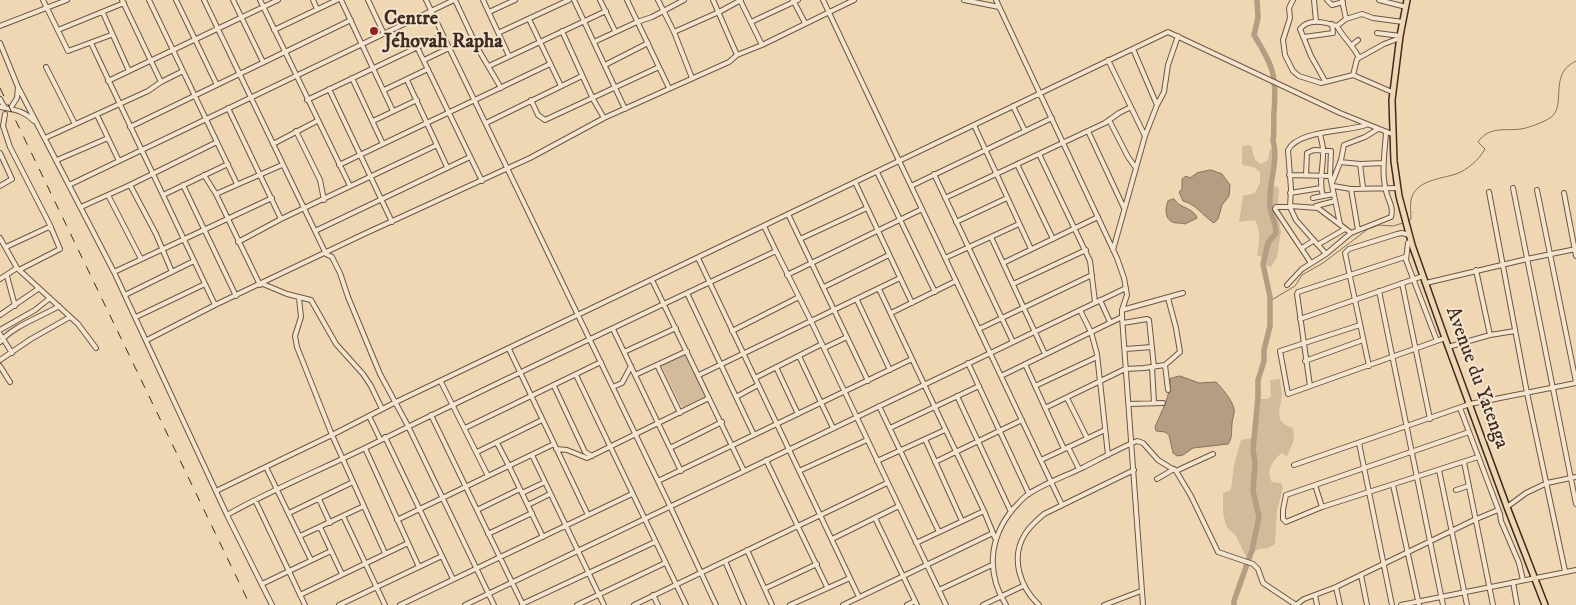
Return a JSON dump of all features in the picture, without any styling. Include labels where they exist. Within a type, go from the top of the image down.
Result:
[{"type":"main road","name":"Avenue du Yatenga","points":[[1407,0],[1392,92],[1389,133],[1407,229],[1448,347],[1543,605]]},
{"type":"street","points":[[43,0],[68,52],[111,35]]},
{"type":"street","points":[[0,26],[68,0]]},
{"type":"street","points":[[149,0],[237,184]]},
{"type":"street","points":[[176,0],[217,85]]},
{"type":"street","points":[[204,0],[326,254],[332,257],[340,272],[348,297],[380,374],[408,426],[494,605]]},
{"type":"street","points":[[233,0],[263,62]]},
{"type":"street","points":[[260,0],[350,186]]},
{"type":"street","points":[[108,81],[278,0]]},
{"type":"street","points":[[313,0],[317,9]]},
{"type":"street","points":[[274,30],[337,0]]},
{"type":"street","points":[[341,0],[394,111]]},
{"type":"street","points":[[368,0],[384,34]]},
{"type":"street","points":[[426,0],[716,605]]},
{"type":"street","points":[[70,185],[455,0],[478,49],[501,88]]},
{"type":"street","points":[[483,0],[500,32],[509,56]]},
{"type":"street","points":[[489,12],[515,0]]},
{"type":"street","points":[[500,32],[569,0]]},
{"type":"street","points":[[574,0],[624,109]]},
{"type":"street","points":[[600,0],[616,31]]},
{"type":"street","points":[[627,0],[669,88]]},
{"type":"street","points":[[658,0],[674,32],[692,78]]},
{"type":"street","points":[[594,42],[652,17],[684,0]]},
{"type":"street","points":[[713,0],[737,55]]},
{"type":"street","points":[[674,32],[741,0],[762,45]]},
{"type":"street","points":[[751,22],[795,0],[805,23]]},
{"type":"street","points":[[822,0],[1062,505]]},
{"type":"street","points":[[147,340],[216,305],[507,169],[604,118],[729,62],[737,55],[762,45],[854,0]]},
{"type":"street","points":[[964,0],[999,7]]},
{"type":"street","points":[[996,0],[1098,217],[1124,278],[1127,295],[1122,310],[1125,369],[1143,605]]},
{"type":"street","points":[[1293,0],[1289,8],[1290,18],[1284,37],[1285,55],[1293,71],[1299,76],[1321,83],[1353,75],[1392,92]]},
{"type":"street","points":[[1314,0],[1316,21]]},
{"type":"street","points":[[1327,0],[1332,5],[1343,1],[1346,19]]},
{"type":"street","points":[[1379,0],[1406,7]]},
{"type":"street","points":[[58,30],[102,13],[123,2],[161,82]]},
{"type":"street","points":[[489,66],[606,11]]},
{"type":"street","points":[[102,13],[129,71]]},
{"type":"street","points":[[1336,26],[1346,19],[1364,14],[1373,18],[1403,22]]},
{"type":"street","points":[[529,19],[561,86]]},
{"type":"street","points":[[130,126],[351,20]]},
{"type":"street","points":[[1325,81],[1310,56],[1300,28],[1316,21],[1336,26],[1352,45],[1359,58]]},
{"type":"street","points":[[1304,37],[1333,33],[1332,24]]},
{"type":"street","points":[[562,32],[593,99],[604,118]]},
{"type":"street","points":[[216,491],[396,402],[1168,32],[1366,125],[1389,133],[1383,163],[1385,188],[1392,208],[1390,217],[1351,233],[1326,254],[1302,269],[1287,284]]},
{"type":"street","points":[[1377,33],[1400,37]]},
{"type":"street","points":[[307,100],[443,35]]},
{"type":"street","points":[[1113,250],[1145,136],[1164,92],[1168,65],[1178,36]]},
{"type":"street","points":[[1353,75],[1356,61],[1359,58],[1400,37]]},
{"type":"street","points":[[1352,45],[1358,40]]},
{"type":"street","points":[[0,43],[18,87],[70,185],[136,317],[227,515],[272,605]]},
{"type":"street","points":[[91,43],[118,104],[216,305]]},
{"type":"street","points":[[605,65],[648,43]]},
{"type":"street","points":[[417,47],[482,181]]},
{"type":"street","points":[[424,60],[449,48]]},
{"type":"street","points":[[1133,49],[1157,105]]},
{"type":"street","points":[[1108,60],[1145,136]]},
{"type":"street","points":[[339,165],[550,64]]},
{"type":"street","points":[[46,67],[75,124]]},
{"type":"street","points":[[531,100],[540,117],[545,120],[659,67]]},
{"type":"street","points":[[384,90],[428,70]]},
{"type":"street","points":[[45,138],[148,92],[161,82],[183,71]]},
{"type":"street","points":[[486,123],[582,76]]},
{"type":"street","points":[[352,78],[383,144]]},
{"type":"street","points":[[407,80],[447,167]]},
{"type":"street","points":[[0,279],[60,249],[51,227],[10,147],[3,126],[6,108],[17,98],[18,87]]},
{"type":"street","points":[[329,89],[392,222]]},
{"type":"street","points":[[0,99],[6,108],[20,110],[27,114],[39,127]]},
{"type":"street","points":[[373,121],[417,100]]},
{"type":"street","points":[[1013,106],[1025,131]]},
{"type":"street","points":[[946,198],[1088,131],[1131,107]]},
{"type":"street","points":[[228,108],[282,219]]},
{"type":"street","points":[[0,119],[5,114]]},
{"type":"street","points":[[98,115],[119,161]]},
{"type":"street","points":[[911,186],[1052,118]]},
{"type":"street","points":[[1109,120],[1136,168]]},
{"type":"street","points":[[273,144],[317,121]]},
{"type":"street","points":[[974,125],[1031,249]]},
{"type":"street","points":[[1326,254],[1318,244],[1313,242],[1296,220],[1290,206],[1290,174],[1287,158],[1290,146],[1302,138],[1344,131],[1366,125]]},
{"type":"street","points":[[1333,185],[1344,145],[1366,137],[1378,129]]},
{"type":"street","points":[[296,131],[320,180],[324,200]]},
{"type":"street","points":[[1088,131],[1124,208]]},
{"type":"street","points":[[1320,134],[1323,150],[1321,176],[1323,196]]},
{"type":"street","points":[[57,160],[108,138]]},
{"type":"street","points":[[81,207],[217,142]]},
{"type":"street","points":[[238,242],[370,176],[437,146]]},
{"type":"street","points":[[1306,175],[1306,154],[1312,150],[1323,150],[1332,153],[1330,176],[1340,224]]},
{"type":"street","points":[[0,153],[12,179],[0,186]]},
{"type":"street","points":[[1039,154],[1086,250],[1090,261],[1095,302]]},
{"type":"street","points":[[315,231],[470,157]]},
{"type":"street","points":[[1340,162],[1360,164],[1383,163]]},
{"type":"street","points":[[163,195],[228,164]]},
{"type":"street","points":[[1017,164],[1053,239]]},
{"type":"street","points":[[1360,164],[1363,188]]},
{"type":"street","points":[[216,194],[282,165]]},
{"type":"street","points":[[877,172],[935,292]]},
{"type":"street","points":[[934,174],[1013,342]]},
{"type":"street","points":[[1290,174],[1330,176]]},
{"type":"street","points":[[204,175],[216,194],[238,242],[262,284],[312,302],[336,344],[363,374],[371,386],[382,409]]},
{"type":"street","points":[[855,182],[912,303]]},
{"type":"street","points":[[130,185],[152,227],[172,272]]},
{"type":"street","points":[[183,185],[236,296]]},
{"type":"street","points":[[1333,185],[1351,189],[1398,188]]},
{"type":"street","points":[[1290,193],[1321,188]]},
{"type":"street","points":[[1513,188],[1576,504]]},
{"type":"street","points":[[1351,189],[1358,230]]},
{"type":"street","points":[[1294,465],[1470,404],[1576,383],[1537,190]]},
{"type":"street","points":[[1488,192],[1527,393],[1566,571]]},
{"type":"street","points":[[1564,193],[1576,256]]},
{"type":"street","points":[[108,194],[141,259]]},
{"type":"street","points":[[1313,198],[1334,194]]},
{"type":"street","points":[[114,272],[272,198]]},
{"type":"street","points":[[956,222],[1007,198]]},
{"type":"street","points":[[1311,263],[1275,209],[1276,207],[1290,206],[1315,207],[1335,201]]},
{"type":"street","points":[[1315,207],[1351,233]]},
{"type":"street","points":[[800,239],[867,208]]},
{"type":"street","points":[[787,275],[922,209]]},
{"type":"street","points":[[788,214],[868,381]]},
{"type":"street","points":[[1003,262],[1098,217]]},
{"type":"street","points":[[945,258],[1019,224]]},
{"type":"street","points":[[764,226],[946,605]]},
{"type":"street","points":[[6,247],[51,227]]},
{"type":"street","points":[[1318,244],[1345,229]]},
{"type":"street","points":[[1369,366],[1345,253],[1346,250],[1397,234],[1402,233],[1409,236]]},
{"type":"street","points":[[991,237],[1045,354]]},
{"type":"street","points":[[0,238],[18,269],[70,317],[96,348]]},
{"type":"street","points":[[1302,248],[1313,242]]},
{"type":"street","points":[[1412,245],[1408,243],[1405,258],[1437,341]]},
{"type":"street","points":[[227,515],[380,439],[776,250]]},
{"type":"street","points":[[1013,284],[1086,250]]},
{"type":"street","points":[[1426,283],[1502,264],[1575,250]]},
{"type":"street","points":[[824,287],[889,255]]},
{"type":"street","points":[[698,258],[859,597]]},
{"type":"street","points":[[1310,386],[1296,294],[1405,258]]},
{"type":"street","points":[[125,295],[194,261]]},
{"type":"street","points":[[1476,270],[1490,335]]},
{"type":"street","points":[[979,328],[1092,275]]},
{"type":"street","points":[[7,276],[15,306]]},
{"type":"street","points":[[1300,319],[1423,276]]},
{"type":"street","points":[[699,375],[900,278]]},
{"type":"street","points":[[652,280],[744,471]]},
{"type":"street","points":[[891,313],[956,281]]},
{"type":"street","points":[[1402,283],[1430,418]]},
{"type":"street","points":[[136,317],[205,284]]},
{"type":"street","points":[[465,605],[1126,288]]},
{"type":"street","points":[[0,315],[38,289]]},
{"type":"street","points":[[879,289],[995,538]]},
{"type":"street","points":[[1379,291],[1443,605]]},
{"type":"street","points":[[687,293],[754,435]]},
{"type":"street","points":[[1122,310],[1183,293]]},
{"type":"street","points":[[732,330],[798,297]]},
{"type":"street","points":[[0,330],[35,310],[50,298]]},
{"type":"street","points":[[299,298],[301,317],[295,336],[296,342],[332,435],[386,553]]},
{"type":"street","points":[[1045,408],[1125,369],[1165,365],[1180,352],[1168,298]]},
{"type":"street","points":[[857,300],[890,370]]},
{"type":"street","points":[[1100,300],[1110,322]]},
{"type":"street","points":[[1,340],[18,328],[44,316],[59,306]]},
{"type":"street","points":[[1080,310],[1091,332],[1097,357],[1108,455]]},
{"type":"street","points":[[0,360],[70,317]]},
{"type":"street","points":[[1001,376],[1122,317]]},
{"type":"street","points":[[1123,323],[1148,319],[1152,347],[1154,403]]},
{"type":"street","points":[[1360,325],[1282,350],[1280,353],[1288,394],[1445,338]]},
{"type":"street","points":[[624,352],[676,328]]},
{"type":"street","points":[[613,329],[681,471]]},
{"type":"street","points":[[1448,347],[1490,335],[1515,331]]},
{"type":"street","points":[[0,334],[1,340],[12,353]]},
{"type":"street","points":[[755,378],[799,356],[847,337]]},
{"type":"street","points":[[1305,361],[1363,340]]},
{"type":"street","points":[[1125,349],[1152,347]]},
{"type":"street","points":[[508,349],[588,515]]},
{"type":"street","points":[[635,376],[687,351]]},
{"type":"street","points":[[799,356],[833,428]]},
{"type":"street","points":[[1035,386],[1097,357]]},
{"type":"street","points":[[658,481],[912,359]]},
{"type":"street","points":[[465,428],[601,362]]},
{"type":"street","points":[[968,363],[1029,494]]},
{"type":"street","points":[[1025,364],[1045,408],[1079,469]]},
{"type":"street","points":[[657,365],[680,413]]},
{"type":"street","points":[[1165,365],[1168,390]]},
{"type":"street","points":[[0,366],[10,382]]},
{"type":"street","points":[[613,387],[622,383],[630,366]]},
{"type":"street","points":[[776,367],[798,414]]},
{"type":"street","points":[[576,375],[654,542],[686,605]]},
{"type":"street","points":[[441,382],[488,476]]},
{"type":"street","points":[[736,397],[758,385]]},
{"type":"street","points":[[554,386],[585,452],[592,456]]},
{"type":"street","points":[[890,428],[979,386]]},
{"type":"street","points":[[957,396],[1011,512]]},
{"type":"street","points":[[556,449],[567,450],[586,458],[592,456],[709,398]]},
{"type":"street","points":[[1067,398],[1087,438]]},
{"type":"street","points":[[1129,404],[1163,403]]},
{"type":"street","points":[[879,406],[939,532]]},
{"type":"street","points":[[1460,408],[1523,580]]},
{"type":"street","points":[[432,415],[523,604],[654,542]]},
{"type":"street","points":[[370,416],[380,439]]},
{"type":"street","points":[[477,452],[542,420]]},
{"type":"street","points":[[935,462],[1022,420]]},
{"type":"street","points":[[670,448],[722,422]]},
{"type":"street","points":[[877,461],[945,430]]},
{"type":"street","points":[[1041,460],[1105,430]]},
{"type":"street","points":[[1469,432],[1286,495],[1283,510],[1284,519],[1286,522],[1369,492],[1478,457]]},
{"type":"street","points":[[385,437],[453,579]]},
{"type":"street","points":[[925,439],[962,521]]},
{"type":"street","points":[[799,471],[867,440]]},
{"type":"street","points":[[1006,605],[1001,597],[992,565],[995,538],[1011,512],[1029,494],[1132,443],[1140,441],[1158,460],[1175,470],[1194,501],[1216,550],[1221,554],[1253,564],[1258,569],[1263,583],[1296,605],[1304,598],[1336,587],[1498,510]]},
{"type":"street","points":[[496,443],[543,536]]},
{"type":"street","points":[[1359,443],[1392,605]]},
{"type":"street","points":[[397,520],[554,444]]},
{"type":"street","points":[[365,448],[419,567]]},
{"type":"street","points":[[1157,479],[1212,454]]},
{"type":"street","points":[[532,455],[604,605]]},
{"type":"street","points":[[766,460],[827,587]]},
{"type":"street","points":[[1464,462],[1474,520],[1493,605]]},
{"type":"street","points":[[266,467],[311,560]]},
{"type":"street","points":[[1039,605],[1023,586],[1019,576],[1020,547],[1025,534],[1044,514],[1134,470]]},
{"type":"street","points":[[1439,470],[1467,605]]},
{"type":"street","points":[[1507,507],[1526,493],[1547,483],[1576,477]]},
{"type":"street","points":[[289,514],[353,482]]},
{"type":"street","points":[[477,510],[544,482]]},
{"type":"street","points":[[634,605],[888,483]]},
{"type":"street","points":[[1315,485],[1322,508]]},
{"type":"street","points":[[1393,485],[1418,603]]},
{"type":"street","points":[[1456,490],[1468,486]]},
{"type":"street","points":[[528,505],[550,494]]},
{"type":"street","points":[[400,605],[632,494]]},
{"type":"street","points":[[319,499],[330,523]]},
{"type":"street","points":[[255,500],[305,605]]},
{"type":"street","points":[[300,536],[364,506]]},
{"type":"street","points":[[832,539],[899,506]]},
{"type":"street","points":[[916,543],[984,511]]},
{"type":"street","points":[[488,534],[532,513]]},
{"type":"street","points":[[343,516],[385,605]]},
{"type":"street","points":[[874,518],[916,603],[907,605]]},
{"type":"street","points":[[320,527],[342,574]]},
{"type":"street","points":[[842,605],[993,533]]},
{"type":"street","points":[[300,595],[408,543]]},
{"type":"street","points":[[747,550],[766,588],[772,605]]},
{"type":"street","points":[[262,584],[331,551]]},
{"type":"street","points":[[339,605],[442,556]]},
{"type":"street","points":[[724,561],[744,605]]},
{"type":"street","points":[[577,605],[666,563]]},
{"type":"street","points":[[766,588],[817,564]]},
{"type":"street","points":[[939,590],[992,565]]},
{"type":"street","points":[[1400,605],[1418,603],[1576,570]]},
{"type":"street","points":[[1360,575],[1367,605]]},
{"type":"street","points":[[790,605],[850,578]]},
{"type":"street","points":[[1513,582],[1517,605]]},
{"type":"street","points":[[983,605],[1023,586]]},
{"type":"street","points":[[1336,587],[1340,605]]},
{"type":"street","points":[[1104,605],[1141,591]]},
{"type":"street","points":[[1316,595],[1317,605]]},
{"type":"street","points":[[653,596],[658,605]]},
{"type":"shaded area","points":[[1249,145],[1252,147],[1255,159],[1261,164],[1268,160],[1270,149],[1274,150],[1272,178],[1274,186],[1279,188],[1277,214],[1281,231],[1277,257],[1271,267],[1265,265],[1266,259],[1257,255],[1259,233],[1255,220],[1239,222],[1243,196],[1255,193],[1260,183],[1260,172],[1253,167],[1242,165],[1242,146]]},
{"type":"shaded area","points":[[1211,170],[1222,174],[1230,185],[1229,196],[1222,205],[1218,219],[1214,223],[1196,207],[1183,201],[1179,192],[1182,189],[1182,179],[1186,176],[1190,178],[1197,173]]},
{"type":"shaded area","points":[[1174,199],[1180,205],[1193,212],[1197,218],[1185,224],[1169,220],[1166,214],[1167,204],[1168,201]]},
{"type":"shaded area","points":[[686,354],[705,396],[683,407],[662,365]]},
{"type":"shaded area","points":[[1180,376],[1199,383],[1216,382],[1226,394],[1234,411],[1231,437],[1228,444],[1193,448],[1183,455],[1177,456],[1173,453],[1169,435],[1165,432],[1156,431],[1155,427],[1167,398],[1170,379]]},
{"type":"shaded area","points":[[1280,379],[1282,396],[1279,415],[1283,422],[1293,428],[1294,440],[1287,456],[1282,453],[1273,462],[1269,474],[1272,482],[1281,483],[1283,488],[1277,510],[1275,542],[1274,545],[1259,549],[1246,557],[1236,536],[1226,526],[1223,512],[1223,493],[1231,490],[1234,465],[1241,440],[1256,437],[1260,399],[1268,399],[1271,396],[1270,380]]},
{"type":"waterway","points":[[1234,605],[1252,550],[1259,517],[1253,491],[1255,463],[1253,450],[1258,380],[1264,361],[1264,350],[1270,326],[1270,297],[1263,264],[1268,243],[1276,233],[1270,198],[1275,156],[1273,140],[1275,89],[1272,71],[1266,55],[1254,35],[1258,18],[1257,0]]},
{"type":"waterway","points":[[1407,222],[1411,219],[1413,193],[1429,181],[1456,174],[1472,164],[1485,149],[1478,142],[1487,133],[1497,130],[1524,128],[1550,118],[1558,106],[1562,74],[1567,67],[1576,61]]},
{"type":"waterway","points":[[1270,301],[1295,286],[1302,275],[1323,263],[1368,229],[1379,225],[1393,226],[1403,223]]},
{"type":"railway","points":[[0,88],[250,605]]},
{"type":"place","name":"Centre Jéhovah Rapha","points":[[374,31]]}]
